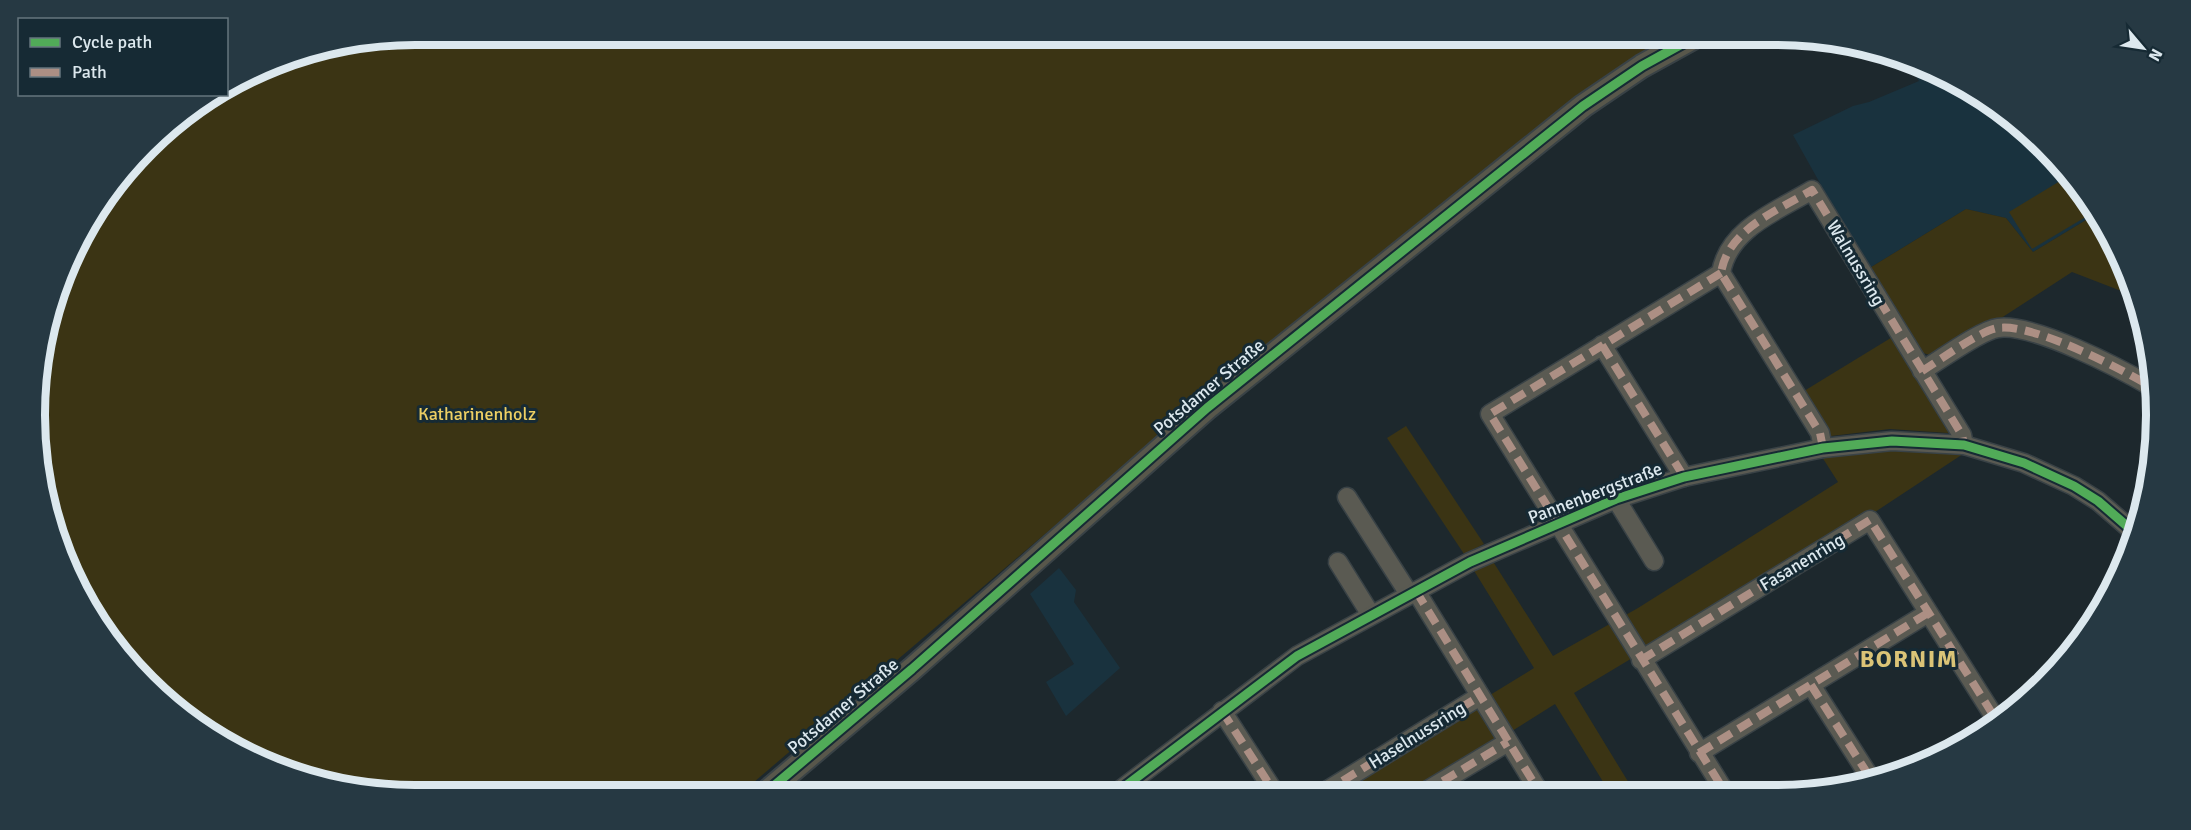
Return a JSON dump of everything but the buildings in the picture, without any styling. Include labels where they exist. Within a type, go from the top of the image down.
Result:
[{"type":"main road","name":"Potsdamer Straße","points":[[782,785],[1219,398],[1583,106],[1642,66],[1680,45]]},
{"type":"street","name":"Walnussring","points":[[1721,273],[1726,251],[1742,233],[1812,190],[1962,435],[1964,445]]},
{"type":"street","points":[[1720,785],[1490,414],[1721,273],[1820,433],[1823,448]]},
{"type":"street","points":[[1922,370],[1990,330],[2004,328],[2063,343],[2122,369],[2144,382]]},
{"type":"street","points":[[1602,345],[1683,477]]},
{"type":"street","name":"Pannenbergstraße","points":[[1127,785],[1297,656],[1412,592],[1470,562],[1558,523],[1616,499],[1683,477],[1823,448],[1892,441],[1964,445],[2024,463],[2074,486],[2098,501],[2128,527]]},
{"type":"street","points":[[1347,497],[1412,592]]},
{"type":"street","name":"Pannenbergstraße","points":[[1616,499],[1654,561]]},
{"type":"street","name":"Fasanenring","points":[[1641,660],[1870,520],[1993,715]]},
{"type":"street","points":[[1338,562],[1371,615]]},
{"type":"street","name":"Haselnussring","points":[[1412,592],[1535,785]]},
{"type":"street","points":[[1699,753],[1928,613]]},
{"type":"street","points":[[1811,685],[1868,773]]},
{"type":"street","name":"Haselnussring","points":[[1336,785],[1480,696]]},
{"type":"street","points":[[1222,711],[1269,785]]},
{"type":"street","points":[[1436,785],[1508,742]]},
{"type":"shaded area","points":[[1919,73],[1940,83],[1982,107],[2001,121],[2038,153],[2070,190],[2089,218],[2033,252],[2006,218],[1966,209],[1868,269],[1793,135],[1853,106],[1869,102],[1919,81],[1915,75]]},
{"type":"shaded area","points":[[1059,568],[1076,590],[1074,602],[1120,668],[1066,716],[1046,682],[1074,664],[1030,594]]},
{"type":"green space","name":"Katharinenholz","points":[[1670,45],[1201,401],[750,785],[415,785],[343,778],[296,765],[251,747],[209,723],[153,677],[107,621],[73,557],[52,487],[45,415],[52,343],[73,273],[107,209],[153,153],[209,107],[273,73],[343,52],[391,46]]},
{"type":"green space","points":[[2062,180],[2088,216],[2032,249],[2009,212]]},
{"type":"green space","points":[[1966,209],[2006,218],[2033,252],[2089,218],[2108,251],[2125,292],[2072,272],[1995,322],[1991,320],[1933,356],[1920,352],[1868,269]]},
{"type":"green space","points":[[1894,336],[1950,427],[1948,433],[1890,429],[1831,436],[1804,391]]},
{"type":"green space","points":[[1406,426],[1484,544],[1464,554],[1387,438]]},
{"type":"green space","points":[[1897,448],[1963,454],[1875,512],[1574,693],[1630,785],[1605,785],[1555,704],[1512,731],[1490,695],[1534,668],[1473,569],[1492,560],[1553,656],[1638,608],[1838,482],[1822,457]]},
{"type":"green space","points":[[1471,707],[1479,709],[1495,736],[1493,743],[1425,785],[1345,785]]},
{"type":"marked path","points":[[1823,448],[1820,433],[1721,273],[1725,258],[1733,244],[1744,233],[1770,214],[1812,190],[1962,435],[1964,445]]},
{"type":"marked path","points":[[1721,273],[1490,414],[1721,785]]},
{"type":"marked path","points":[[1922,371],[1981,334],[1998,328],[2014,328],[2077,349],[2144,383]]},
{"type":"marked path","points":[[1602,345],[1684,477]]},
{"type":"marked path","points":[[1641,660],[1870,520],[1993,715]]},
{"type":"marked path","points":[[1416,591],[1535,785]]},
{"type":"marked path","points":[[1699,753],[1928,613]]},
{"type":"marked path","points":[[1811,685],[1867,773]]},
{"type":"marked path","points":[[1336,785],[1480,696]]},
{"type":"marked path","points":[[1222,711],[1270,785]]},
{"type":"marked path","points":[[1436,785],[1508,742]]},
{"type":"cycle path","points":[[775,785],[912,669],[1207,408],[1583,106],[1642,66],[1680,45]]},
{"type":"cycle path","points":[[1127,785],[1297,656],[1470,562],[1616,499],[1684,477],[1823,448],[1892,441],[1964,445],[2024,463],[2074,486],[2098,501],[2128,527]]},
{"type":"district","name":"BORNIM","points":[[1909,659]]}]
